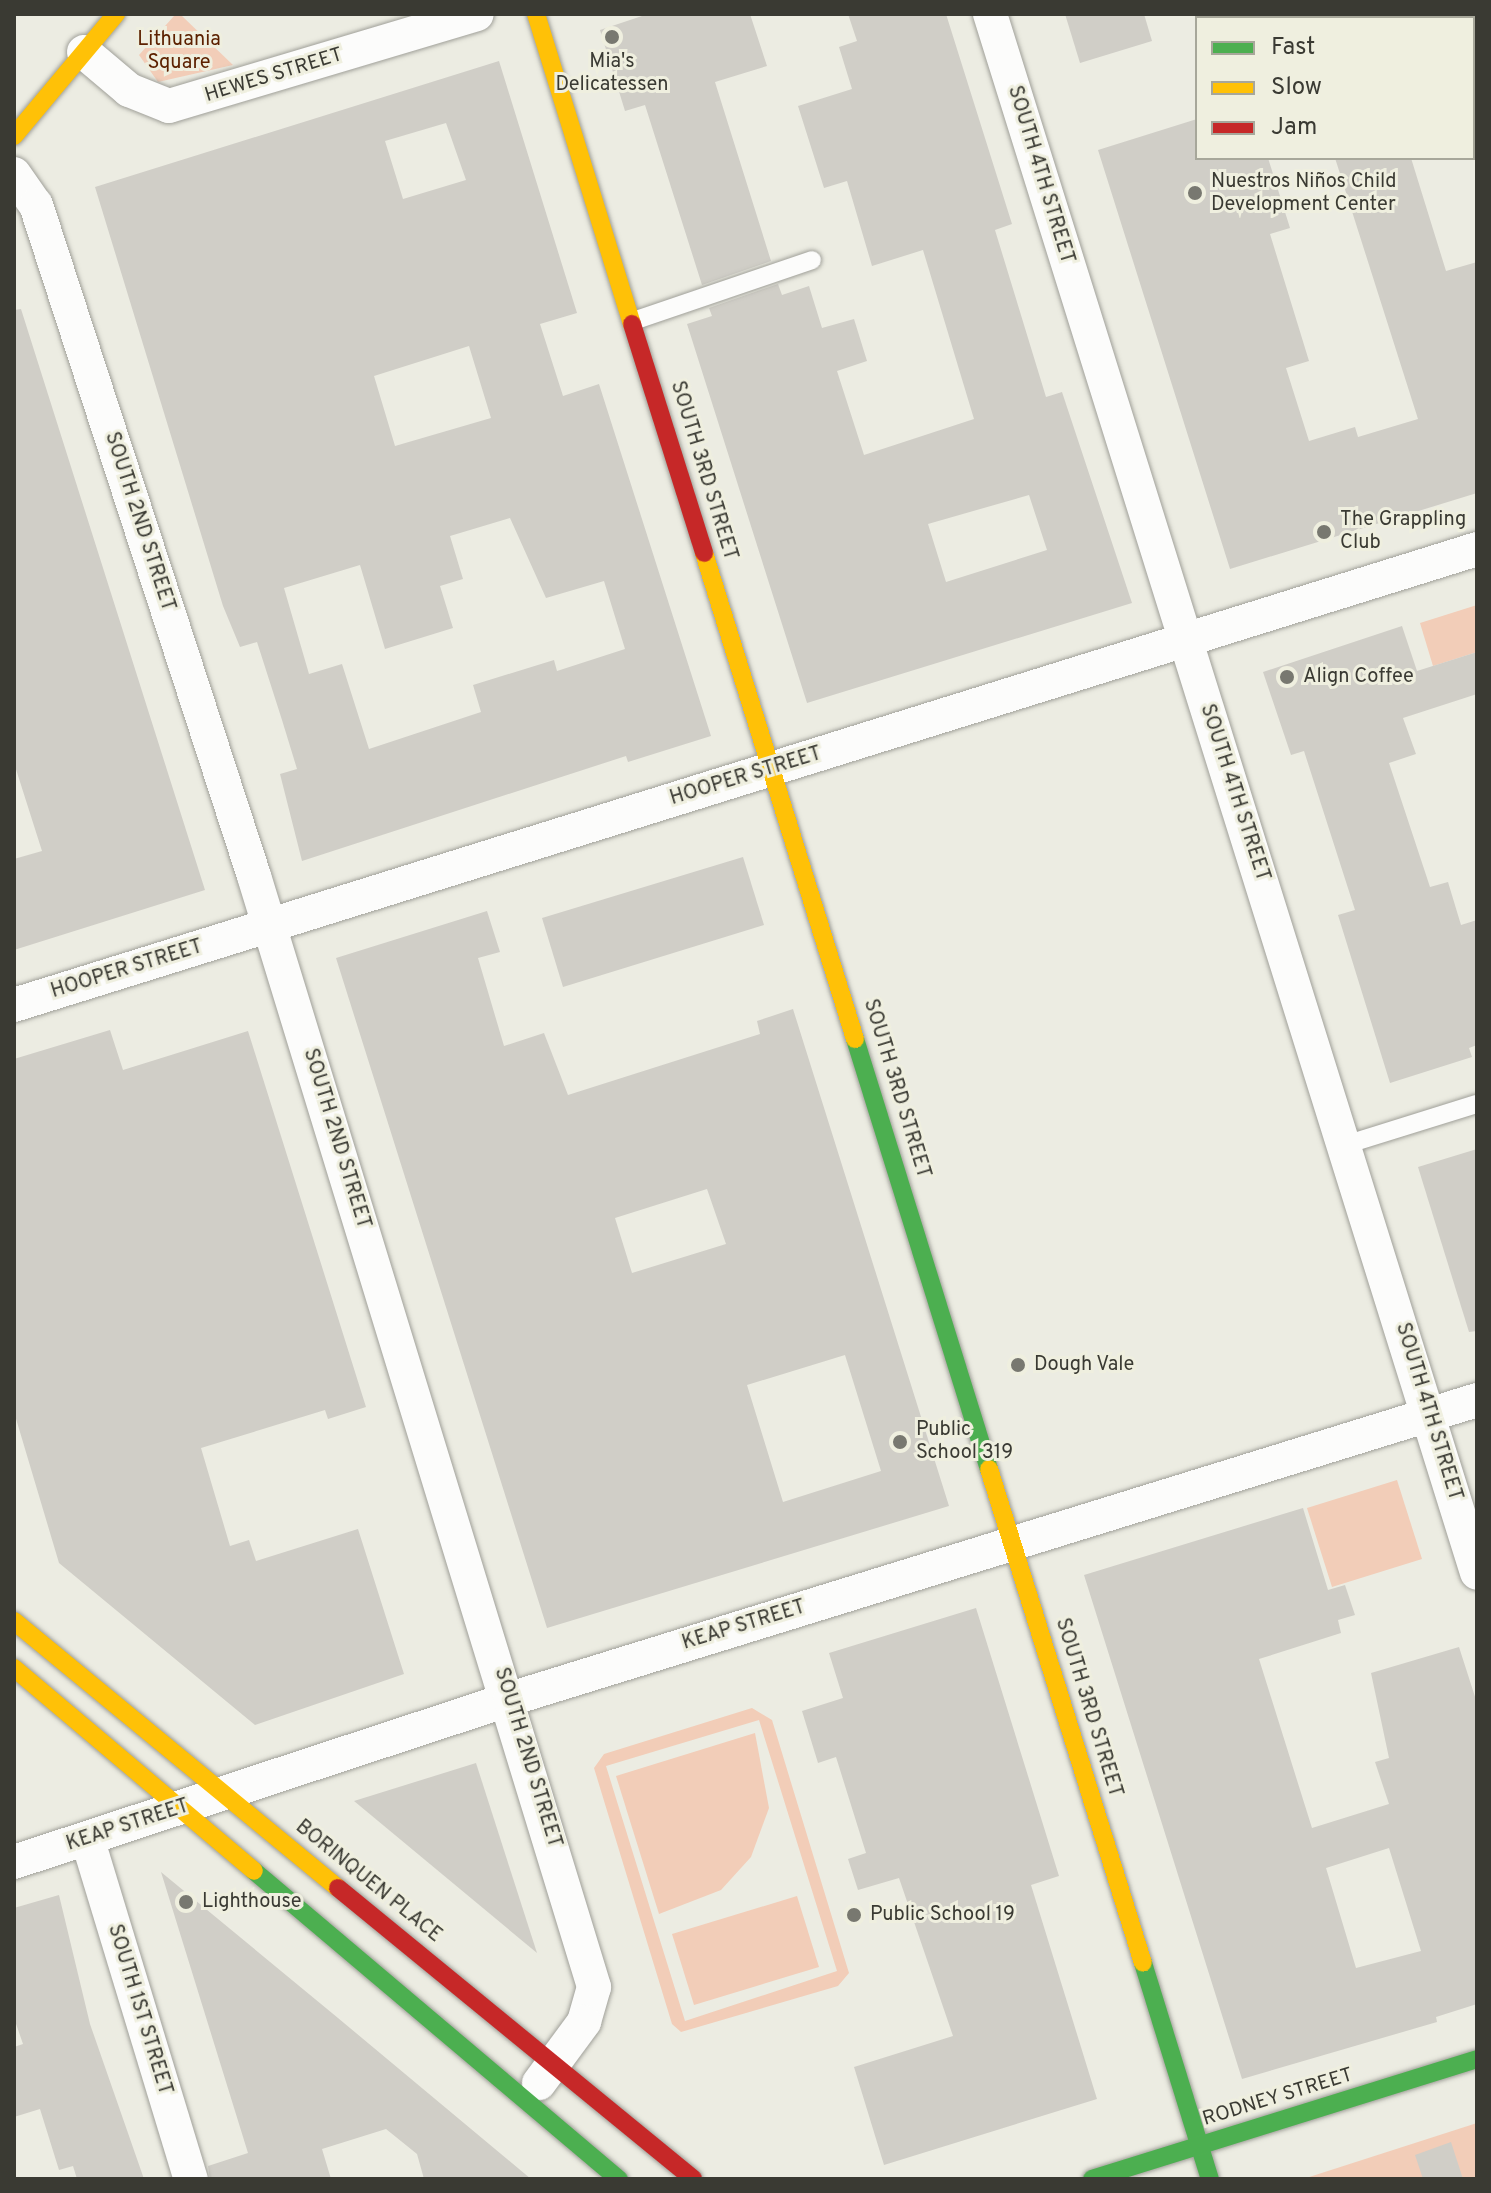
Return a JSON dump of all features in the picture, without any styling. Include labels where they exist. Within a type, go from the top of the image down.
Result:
[{"type":"street","points":[[14,136],[116,14]]},
{"type":"street","name":"HEWES STREET","points":[[84,52],[129,90],[169,106],[477,14]]},
{"type":"street","name":"SOUTH 3RD STREET","points":[[536,14],[1210,2179]]},
{"type":"street","name":"SOUTH 4TH STREET","points":[[990,14],[1477,1573]]},
{"type":"street","name":"SOUTH 2ND STREET","points":[[14,174],[36,205],[269,926],[510,1699],[594,1987],[584,2022],[526,2099]]},
{"type":"street","name":"HOOPER STREET","points":[[14,1005],[1477,549]]},
{"type":"street","name":"KEAP STREET","points":[[14,1862],[88,1841],[510,1699],[1477,1400]]},
{"type":"street","name":"BORINQUEN PLACE","points":[[14,1621],[693,2179]]},
{"type":"street","points":[[14,1668],[619,2179]]},
{"type":"street","name":"SOUTH 1ST STREET","points":[[88,1841],[191,2179]]},
{"type":"street","name":"RODNEY STREET","points":[[1092,2179],[1477,2059]]},
{"type":"lane","points":[[633,321],[812,260]]},
{"type":"lane","points":[[1345,1145],[1477,1104]]},
{"type":"green space","name":"Lithuania Square","points":[[174,16],[182,16],[233,65],[158,82],[139,55]]},
{"type":"green space","points":[[1477,605],[1477,652],[1433,666],[1420,623]]},
{"type":"green space","points":[[1397,1480],[1422,1559],[1332,1587],[1307,1508]]},
{"type":"green space","points":[[752,1708],[772,1720],[849,1973],[838,1986],[681,2032],[672,2024],[594,1768],[604,1754]],"holes":[[[759,1720],[837,1971],[685,2021],[606,1766]]]},
{"type":"green space","points":[[755,1733],[769,1808],[751,1857],[721,1890],[659,1914],[616,1776]]},
{"type":"green space","points":[[797,1896],[819,1967],[694,2005],[672,1934]]},
{"type":"green space","points":[[1477,2123],[1477,2179],[1303,2179]]},
{"type":"building","points":[[648,14],[750,14],[767,66],[715,82],[771,261],[702,285],[645,105],[625,111],[600,30]]},
{"type":"building","points":[[848,14],[946,14],[1012,224],[995,230],[1046,397],[1062,392],[1132,603],[807,703],[687,324],[712,316],[709,308],[778,284],[782,295],[809,286],[822,328],[854,319],[867,361],[837,371],[864,455],[974,419],[923,250],[872,266],[847,181],[824,188],[798,106],[852,89],[839,47],[857,41]],"holes":[[[1029,495],[1047,550],[946,582],[928,524]]]},
{"type":"building","points":[[1065,14],[1144,14],[1152,41],[1080,63]]},
{"type":"building","points":[[499,61],[577,313],[540,324],[563,396],[599,384],[711,736],[628,762],[626,756],[302,861],[280,774],[297,769],[282,720],[257,642],[240,647],[223,606],[95,187]],"holes":[[[446,123],[466,180],[403,199],[385,141]],[[469,346],[491,418],[395,446],[374,376]],[[510,518],[546,598],[604,581],[625,649],[557,671],[554,660],[473,685],[481,712],[369,749],[342,664],[309,674],[284,588],[360,565],[385,649],[453,628],[440,586],[463,579],[450,536]]]},
{"type":"building","points":[[1195,120],[1195,160],[1269,160],[1290,228],[1270,234],[1309,361],[1286,368],[1309,441],[1355,427],[1358,437],[1418,419],[1336,160],[1412,160],[1446,271],[1477,262],[1477,493],[1230,569],[1098,150]]},
{"type":"building","points":[[21,309],[205,890],[14,950],[14,859],[42,851],[14,763],[14,310]]},
{"type":"building","points":[[1402,626],[1417,671],[1477,652],[1477,694],[1403,718],[1416,754],[1389,763],[1430,887],[1448,882],[1461,925],[1477,920],[1477,1045],[1469,1048],[1472,1057],[1390,1083],[1338,915],[1355,910],[1304,751],[1291,755],[1263,672]]},
{"type":"building","points":[[743,857],[764,925],[563,987],[542,918]]},
{"type":"building","points":[[487,911],[500,952],[478,958],[504,1046],[544,1033],[568,1095],[760,1034],[757,1021],[793,1009],[949,1506],[547,1628],[336,958]],"holes":[[[707,1189],[726,1244],[632,1273],[615,1218]],[[845,1355],[881,1471],[783,1502],[747,1385]]]},
{"type":"building","points":[[110,1030],[123,1070],[248,1031],[366,1407],[328,1419],[325,1410],[201,1448],[230,1546],[249,1540],[256,1561],[358,1529],[404,1674],[255,1725],[59,1563],[14,1412],[14,1059]]},
{"type":"building","points":[[1477,1149],[1477,1331],[1469,1332],[1418,1167]]},
{"type":"building","points":[[1303,1508],[1328,1590],[1345,1585],[1355,1615],[1338,1620],[1341,1633],[1259,1659],[1312,1828],[1389,1804],[1375,1762],[1389,1758],[1371,1673],[1459,1647],[1477,1703],[1477,2004],[1436,2017],[1437,2022],[1242,2079],[1084,1575]],"holes":[[[1389,1848],[1421,1951],[1356,1968],[1326,1868]]]},
{"type":"building","points":[[976,1608],[1059,1876],[1031,1885],[1097,2099],[884,2165],[854,2067],[953,2036],[899,1878],[858,1890],[848,1859],[866,1853],[836,1757],[818,1763],[802,1711],[843,1698],[829,1653]]},
{"type":"building","points":[[476,1763],[537,1953],[354,1801]]},
{"type":"building","points":[[161,1872],[531,2179],[424,2179],[417,2154],[386,2129],[322,2149],[331,2179],[210,2179],[208,2166],[248,2153]]},
{"type":"building","points":[[59,1895],[90,2024],[144,2179],[77,2179],[73,2166],[59,2170],[40,2109],[14,2117],[14,2047],[23,2044],[14,2018],[14,1908]]},
{"type":"building","points":[[1451,2142],[1463,2179],[1423,2179],[1415,2155]]},
{"type":"traffic: fast","points":[[855,1039],[989,1469]]},
{"type":"traffic: fast","points":[[254,1871],[619,2179]]},
{"type":"traffic: fast","points":[[1143,1963],[1210,2179]]},
{"type":"traffic: fast","points":[[1092,2179],[1477,2059]]},
{"type":"traffic: slow","points":[[14,136],[116,14]]},
{"type":"traffic: slow","points":[[536,14],[632,324]]},
{"type":"traffic: slow","points":[[704,553],[855,1039]]},
{"type":"traffic: slow","points":[[989,1469],[1143,1963]]},
{"type":"traffic: slow","points":[[14,1621],[338,1888]]},
{"type":"traffic: slow","points":[[14,1668],[254,1871]]},
{"type":"traffic: jam","points":[[632,324],[704,553]]},
{"type":"traffic: jam","points":[[338,1888],[693,2179]]},
{"type":"place","name":"Mia's Delicatessen","points":[[612,37]]},
{"type":"place","name":"Nuestros Niños Child Development Center","points":[[1195,193]]},
{"type":"place","name":"The Grappling Club","points":[[1324,532]]},
{"type":"place","name":"Align Coffee","points":[[1287,677]]},
{"type":"place","name":"Dough Vale","points":[[1018,1365]]},
{"type":"place","name":"Public School 319","points":[[900,1442]]},
{"type":"place","name":"Lighthouse","points":[[186,1902]]},
{"type":"place","name":"Public School 19","points":[[854,1915]]}]
